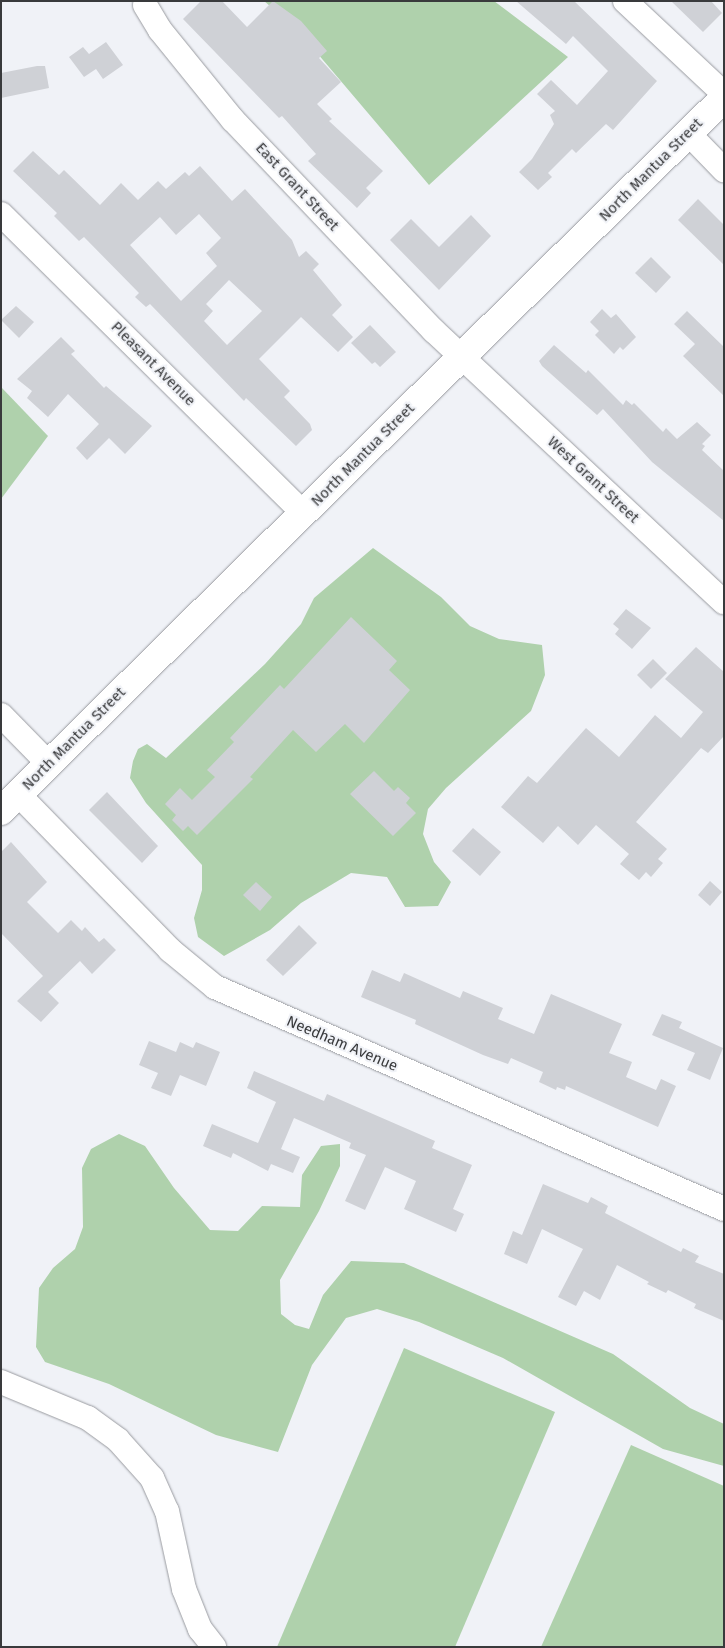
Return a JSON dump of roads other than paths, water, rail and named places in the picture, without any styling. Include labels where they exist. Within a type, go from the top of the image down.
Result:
[{"type":"main road","name":"North Mantua Street","points":[[10,802],[724,98]]},
{"type":"street","points":[[624,1],[724,94]]},
{"type":"street","name":"East Grant Street","points":[[145,5],[166,36],[233,120],[462,357]]},
{"type":"street","points":[[688,133],[724,170]]},
{"type":"street","name":"Pleasant Avenue","points":[[1,214],[304,514]]},
{"type":"street","name":"West Grant Street","points":[[462,357],[724,602]]},
{"type":"street","points":[[1,715],[49,764]]},
{"type":"street","name":"Needham Avenue","points":[[10,802],[170,950],[215,988],[724,1209]]},
{"type":"street","points":[[1,1382],[88,1418],[118,1440],[152,1478],[167,1511],[184,1589],[200,1629],[214,1647]]}]
